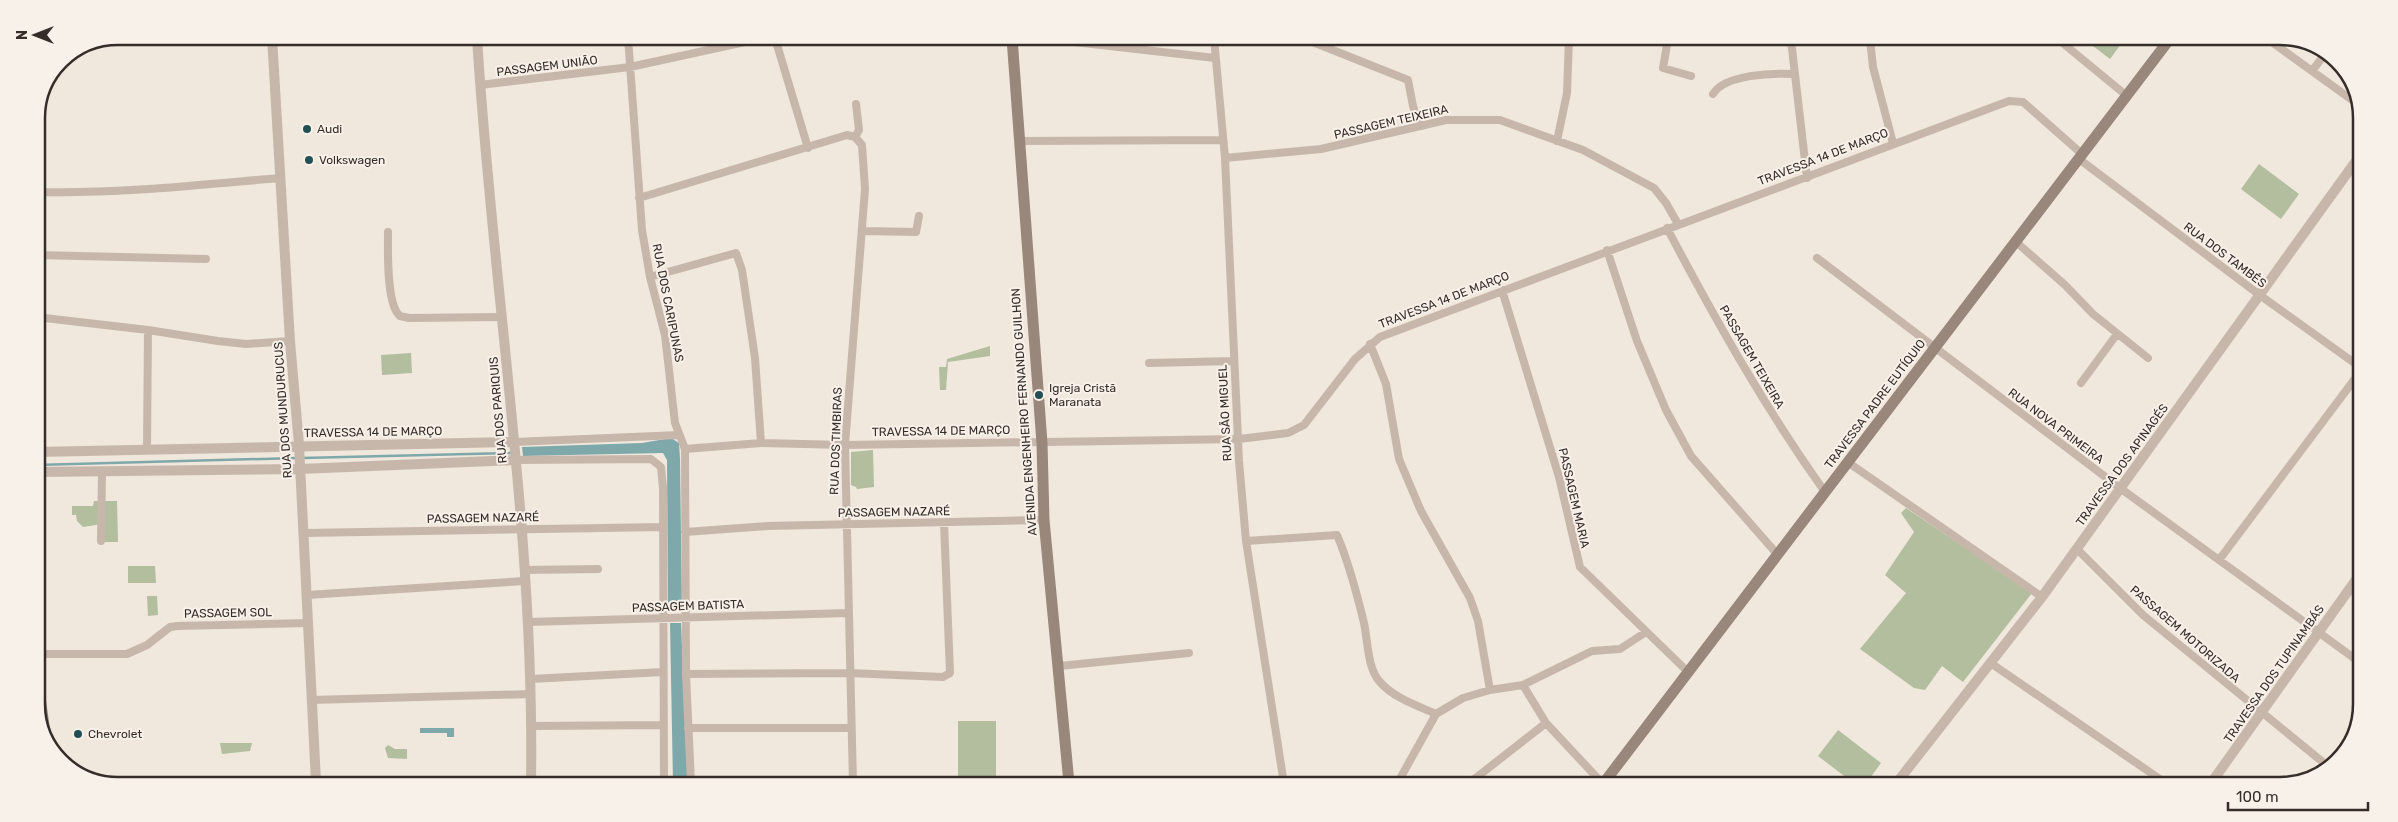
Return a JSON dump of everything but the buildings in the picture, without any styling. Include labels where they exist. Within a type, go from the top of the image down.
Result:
[{"type":"main road","name":"AVENIDA ENGENHEIRO FERNANDO GUILHON","points":[[1012,45],[1018,141],[1042,442],[1044,520],[1059,666],[1068,777]]},
{"type":"main road","name":"TRAVESSA PADRE EUTÍQUIO","points":[[1608,777],[2165,45]]},
{"type":"street","name":"RUA DOS MUNDURUCUS","points":[[273,45],[290,341],[299,446],[316,777]]},
{"type":"street","name":"RUA DOS PARIQUIS","points":[[478,45],[526,581],[532,726],[531,777]]},
{"type":"street","name":"RUA DOS CARIPUNAS","points":[[629,45],[639,198],[650,276],[665,334],[675,423],[685,449],[685,618],[691,777]]},
{"type":"street","name":"PASSAGEM UNIÃO","points":[[480,85],[630,67],[732,45]]},
{"type":"street","points":[[777,45],[808,148]]},
{"type":"street","points":[[1101,45],[1215,58]]},
{"type":"street","name":"RUA SÃO MIGUEL","points":[[1214,45],[1224,140],[1239,461],[1246,541],[1283,777]]},
{"type":"street","points":[[1321,45],[1408,80],[1413,106],[1420,126]]},
{"type":"street","points":[[1558,141],[1567,93],[1569,45]]},
{"type":"street","points":[[1667,45],[1663,68],[1691,76]]},
{"type":"street","points":[[1791,45],[1807,178]]},
{"type":"street","points":[[1871,45],[1873,67],[1893,143]]},
{"type":"street","points":[[2065,45],[2127,96]]},
{"type":"street","points":[[2276,45],[2350,99]]},
{"type":"street","points":[[2312,71],[2322,58]]},
{"type":"street","points":[[1713,94],[1716,89],[1733,81],[1764,73],[1794,74]]},
{"type":"street","name":"TRAVESSA 14 DE MARÇO","points":[[685,449],[761,442],[845,445],[1239,439],[1288,433],[1304,425],[1355,359],[1370,344],[1394,331],[1607,250],[1807,178],[1893,143],[2016,100],[2023,102],[2080,157]]},
{"type":"street","name":"RUA DOS TIMBIRAS","points":[[853,777],[845,445],[866,189],[862,145],[855,136],[860,130],[856,104]]},
{"type":"street","name":"PASSAGEM TEIXEIRA","points":[[1225,158],[1321,149],[1446,120],[1494,119],[1509,122],[1609,162],[1654,188],[1666,203],[1678,224]]},
{"type":"street","points":[[639,198],[847,135],[855,136]]},
{"type":"street","points":[[1018,141],[1224,140]]},
{"type":"street","name":"RUA DOS TAMBÉS","points":[[2080,157],[2261,296],[2353,362]]},
{"type":"street","name":"TRAVESSA DOS APINAGÉS","points":[[1901,777],[2042,598],[2261,296],[2353,165]]},
{"type":"street","points":[[45,192],[108,192],[280,178]]},
{"type":"street","points":[[864,231],[916,232],[918,230],[919,216]]},
{"type":"street","name":"PASSAGEM TEIXEIRA","points":[[1667,228],[1760,396],[1789,442],[1825,492]]},
{"type":"street","points":[[388,232],[390,290],[394,307],[400,316],[409,318],[502,317]]},
{"type":"street","points":[[2015,241],[2117,334],[2148,358]]},
{"type":"street","points":[[1607,250],[1638,341],[1666,410],[1691,456],[1778,555]]},
{"type":"street","points":[[650,276],[736,253],[742,270],[755,358],[761,442]]},
{"type":"street","points":[[45,255],[206,259]]},
{"type":"street","name":"RUA NOVA PRIMEIRA","points":[[1817,258],[2120,488],[2353,658]]},
{"type":"street","name":"PASSAGEM MARIA","points":[[1502,290],[1560,477],[1580,567],[1688,672]]},
{"type":"street","points":[[45,318],[246,344],[290,341]]},
{"type":"street","points":[[147,450],[148,330]]},
{"type":"street","points":[[2081,383],[2117,334]]},
{"type":"street","points":[[1370,344],[1386,384],[1398,459],[1421,511],[1470,598],[1478,621],[1490,690]]},
{"type":"street","points":[[1149,363],[1234,361]]},
{"type":"street","points":[[2218,560],[2353,381]]},
{"type":"street","name":"TRAVESSA 14 DE MARÇO","points":[[45,452],[514,442],[679,435]]},
{"type":"street","points":[[45,472],[300,469],[516,460],[651,458],[660,466],[662,471],[664,777]]},
{"type":"street","points":[[1849,463],[2042,598]]},
{"type":"street","points":[[101,541],[102,472]]},
{"type":"street","name":"PASSAGEM NAZARÉ","points":[[685,532],[768,526],[1044,520]]},
{"type":"street","points":[[686,674],[849,673],[943,677],[950,673],[944,523]]},
{"type":"street","name":"PASSAGEM NAZARÉ","points":[[304,533],[663,527]]},
{"type":"street","points":[[1246,541],[1337,536],[1361,611],[1374,674],[1388,690],[1402,699],[1436,714]]},
{"type":"street","name":"PASSAGEM MOTORIZADA","points":[[2077,549],[2143,615],[2323,763]]},
{"type":"street","points":[[525,570],[598,569]]},
{"type":"street","points":[[307,596],[526,581]]},
{"type":"street","name":"TRAVESSA DOS TUPINAMBÁS","points":[[2216,777],[2353,584]]},
{"type":"street","name":"PASSAGEM BATISTA","points":[[528,622],[848,614]]},
{"type":"street","name":"PASSAGEM SOL","points":[[45,654],[127,654],[147,645],[170,627],[177,626],[308,623]]},
{"type":"street","points":[[1401,777],[1436,714],[1463,698],[1490,690],[1522,685],[1592,651],[1620,649],[1646,632]]},
{"type":"street","points":[[1059,666],[1189,653]]},
{"type":"street","points":[[1992,664],[2157,777]]},
{"type":"street","points":[[530,679],[663,672]]},
{"type":"street","points":[[1522,685],[1546,723],[1596,777]]},
{"type":"street","points":[[311,700],[531,694]]},
{"type":"street","points":[[1477,777],[1546,723]]},
{"type":"street","points":[[532,726],[663,725]]},
{"type":"street","points":[[688,728],[851,728]]},
{"type":"green space","points":[[2092,45],[2120,45],[2110,59]]},
{"type":"green space","points":[[2259,164],[2299,194],[2281,219],[2241,189]]},
{"type":"green space","points":[[990,346],[990,356],[948,362],[946,390],[940,390],[939,367],[946,367],[947,359]]},
{"type":"green space","points":[[411,353],[412,373],[382,375],[381,355]]},
{"type":"green space","points":[[873,450],[874,487],[857,489],[851,485],[851,452]]},
{"type":"green space","points":[[94,501],[117,501],[118,542],[102,542],[102,524],[83,527],[77,521],[76,515],[72,515],[72,506],[93,506]]},
{"type":"green space","points":[[1906,508],[2032,593],[1963,682],[1942,666],[1925,690],[1914,688],[1860,649],[1906,593],[1885,575],[1914,532],[1901,513]]},
{"type":"green space","points":[[128,566],[155,566],[156,583],[128,583]]},
{"type":"green space","points":[[147,596],[157,596],[158,615],[148,616]]},
{"type":"green space","points":[[958,721],[996,721],[996,777],[958,777]]},
{"type":"green space","points":[[1838,730],[1881,763],[1871,777],[1846,777],[1818,756]]},
{"type":"green space","points":[[220,743],[252,743],[250,751],[222,754]]},
{"type":"green space","points":[[388,745],[395,749],[407,749],[407,759],[388,758],[385,748]]},
{"type":"water","points":[[671,438],[679,443],[682,611],[668,611],[667,460],[663,453],[523,456],[522,447],[642,443]]},
{"type":"water","points":[[670,623],[681,623],[688,777],[673,777]]},
{"type":"water","points":[[420,728],[454,728],[454,737],[447,737],[447,733],[420,733]]},
{"type":"waterway","points":[[303,458],[512,453]]},
{"type":"waterway","points":[[45,465],[297,458]]},
{"type":"place","name":"Audi","points":[[307,129]]},
{"type":"place","name":"Volkswagen","points":[[309,160]]},
{"type":"place","name":"Igreja Cristã Maranata","points":[[1039,395]]},
{"type":"place","name":"Chevrolet","points":[[78,734]]}]
